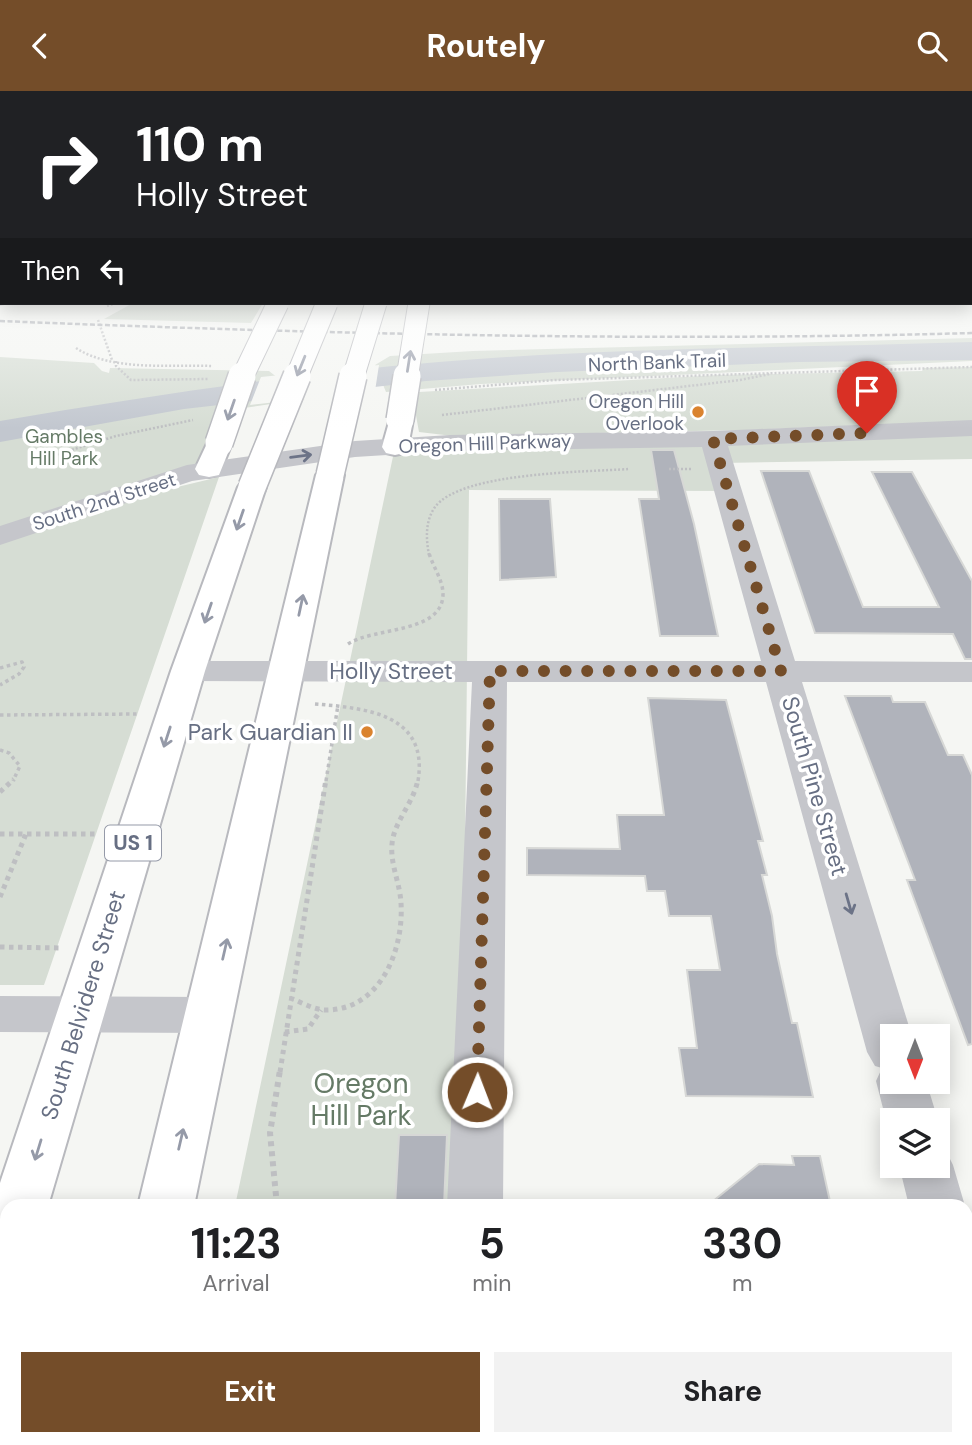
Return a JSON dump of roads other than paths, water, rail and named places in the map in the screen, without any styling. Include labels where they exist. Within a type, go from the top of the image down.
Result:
[{"type":"main road","points":[[214,456],[243,374],[277,305]]},
{"type":"main road","name":"South Belvidere Street","points":[[22,1199],[188,671],[252,487],[326,305]]},
{"type":"main road","points":[[168,1199],[352,380],[375,305]]},
{"type":"main road","points":[[396,447],[419,305]]},
{"type":"street","name":"Oregon Hill Parkway","points":[[214,456],[290,457],[396,447],[546,440],[705,454],[972,428]]},
{"type":"street","name":"South Pine Street","points":[[705,454],[781,671],[884,1024]]},
{"type":"street","name":"South 2nd Street","points":[[0,536],[174,477],[214,456]]},
{"type":"street","name":"Holly Street","points":[[188,671],[972,672]]},
{"type":"street","points":[[475,1199],[490,671]]},
{"type":"street","points":[[0,1014],[210,1016]]},
{"type":"street","points":[[929,1178],[935,1199]]},
{"type":"railway","points":[[0,321],[243,330],[608,337],[972,333]]},
{"type":"place","name":"Oregon Hill Overlook","points":[[698,412]]},
{"type":"place","name":"Park Guardian II","points":[[367,732]]},
{"type":"park label","name":"Gambles Hill Park","points":[[64,447]]},
{"type":"park label","name":"Oregon Hill Park","points":[[361,1099]]}]
